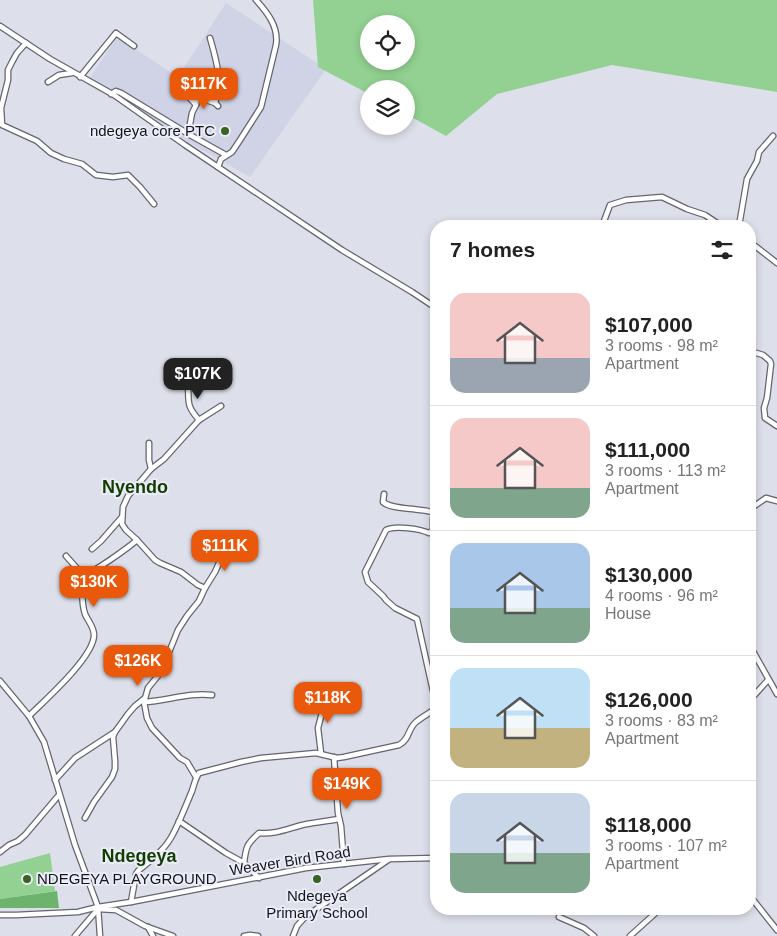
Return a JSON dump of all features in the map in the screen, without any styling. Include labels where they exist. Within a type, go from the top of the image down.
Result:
[{"type":"street","points":[[218,167],[221,159],[232,152],[261,107],[276,45],[277,37],[272,21],[256,0]]},
{"type":"street","points":[[0,26],[72,73],[111,94],[342,250],[430,304]]},
{"type":"street","points":[[80,77],[116,34],[134,46]]},
{"type":"street","points":[[197,97],[217,104],[218,68],[210,38]]},
{"type":"street","points":[[26,43],[17,53],[8,70],[8,80],[1,108],[2,125],[37,142],[51,153],[82,164],[96,175],[113,177],[128,175],[154,204]]},
{"type":"street","points":[[48,82],[59,75],[72,73]]},
{"type":"street","points":[[190,135],[192,113],[196,105],[199,84]]},
{"type":"street","points":[[179,86],[196,105]]},
{"type":"street","points":[[111,94],[116,91],[121,93],[226,155]]},
{"type":"street","points":[[739,220],[747,179],[757,161],[759,152],[773,136]]},
{"type":"street","points":[[604,220],[610,205],[626,200],[662,197],[686,209],[705,215],[712,220]]},
{"type":"street","points":[[756,247],[777,263]]},
{"type":"street","points":[[756,353],[763,355],[771,364],[764,408],[765,418],[777,426]]},
{"type":"street","points":[[188,384],[189,406],[199,420]]},
{"type":"street","points":[[205,588],[181,572],[155,560],[123,526],[122,517],[125,501],[151,468],[164,459],[199,420],[221,406]]},
{"type":"street","points":[[149,442],[151,468]]},
{"type":"street","points":[[384,494],[384,502],[388,506],[430,512]]},
{"type":"street","points":[[756,505],[766,498],[777,501]]},
{"type":"street","points":[[92,549],[122,517]]},
{"type":"street","points":[[430,532],[424,530],[388,528],[365,572],[368,582],[386,600],[395,608],[417,619],[430,678]]},
{"type":"street","points":[[83,575],[115,557],[137,540]]},
{"type":"street","points":[[196,777],[187,762],[180,758],[152,728],[147,718],[144,700],[148,688],[161,672],[178,630],[199,601],[223,554],[229,552],[245,556]]},
{"type":"street","points":[[29,716],[65,681],[85,658],[93,642],[94,633],[86,615],[83,602],[83,575],[66,556]]},
{"type":"street","points":[[756,657],[777,694]]},
{"type":"street","points":[[756,693],[768,680]]},
{"type":"street","points":[[0,681],[29,716],[44,742],[75,845],[98,908],[100,936]]},
{"type":"street","points":[[321,753],[318,728],[325,693]]},
{"type":"street","points":[[56,780],[75,758],[114,732],[135,706],[144,700],[152,701],[190,695],[212,695]]},
{"type":"street","points":[[131,902],[136,874],[167,845],[199,773],[261,758],[316,753],[344,757],[402,744],[416,722],[430,712]]},
{"type":"street","points":[[85,818],[112,777],[115,769],[114,732]]},
{"type":"street","points":[[334,757],[335,786],[344,864]]},
{"type":"street","points":[[0,852],[25,835],[59,795]]},
{"type":"street","points":[[244,863],[246,849],[259,832],[266,834],[339,819]]},
{"type":"street","points":[[179,821],[244,863],[259,878]]},
{"type":"street","name":"Weaver Bird Road","points":[[0,915],[78,912],[306,868],[389,859],[430,858]]},
{"type":"street","points":[[293,936],[297,926],[305,918],[389,859]]},
{"type":"street","points":[[756,904],[777,930]]},
{"type":"street","points":[[98,908],[116,910],[148,927],[173,936]]},
{"type":"street","points":[[75,936],[98,908]]},
{"type":"street","points":[[630,936],[653,915]]},
{"type":"street","points":[[559,917],[584,928],[594,936]]},
{"type":"street","points":[[148,927],[153,936]]},
{"type":"street","points":[[244,936],[258,936]]},
{"type":"shaded area","name":"ndegeya core PTC","points":[[226,3],[326,69],[250,177],[86,84],[117,37],[178,77]]},
{"type":"green space","points":[[313,0],[777,0],[777,92],[612,65],[497,94],[446,136],[415,119],[415,80],[360,80],[360,89],[318,67]]},
{"type":"green space","name":"NDEGEYA PLAYGROUND","points":[[50,853],[55,891],[0,899],[0,867]]},
{"type":"green space","points":[[57,891],[59,908],[0,908],[0,899]]},
{"type":"place","name":"ndegeya core PTC","points":[[225,131]]},
{"type":"place","name":"NDEGEYA PLAYGROUND","points":[[27,879]]},
{"type":"place","name":"Ndegeya Primary School","points":[[317,879]]},
{"type":"district","name":"Nyendo","points":[[135,487]]},
{"type":"district","name":"Ndegeya","points":[[139,856]]}]
